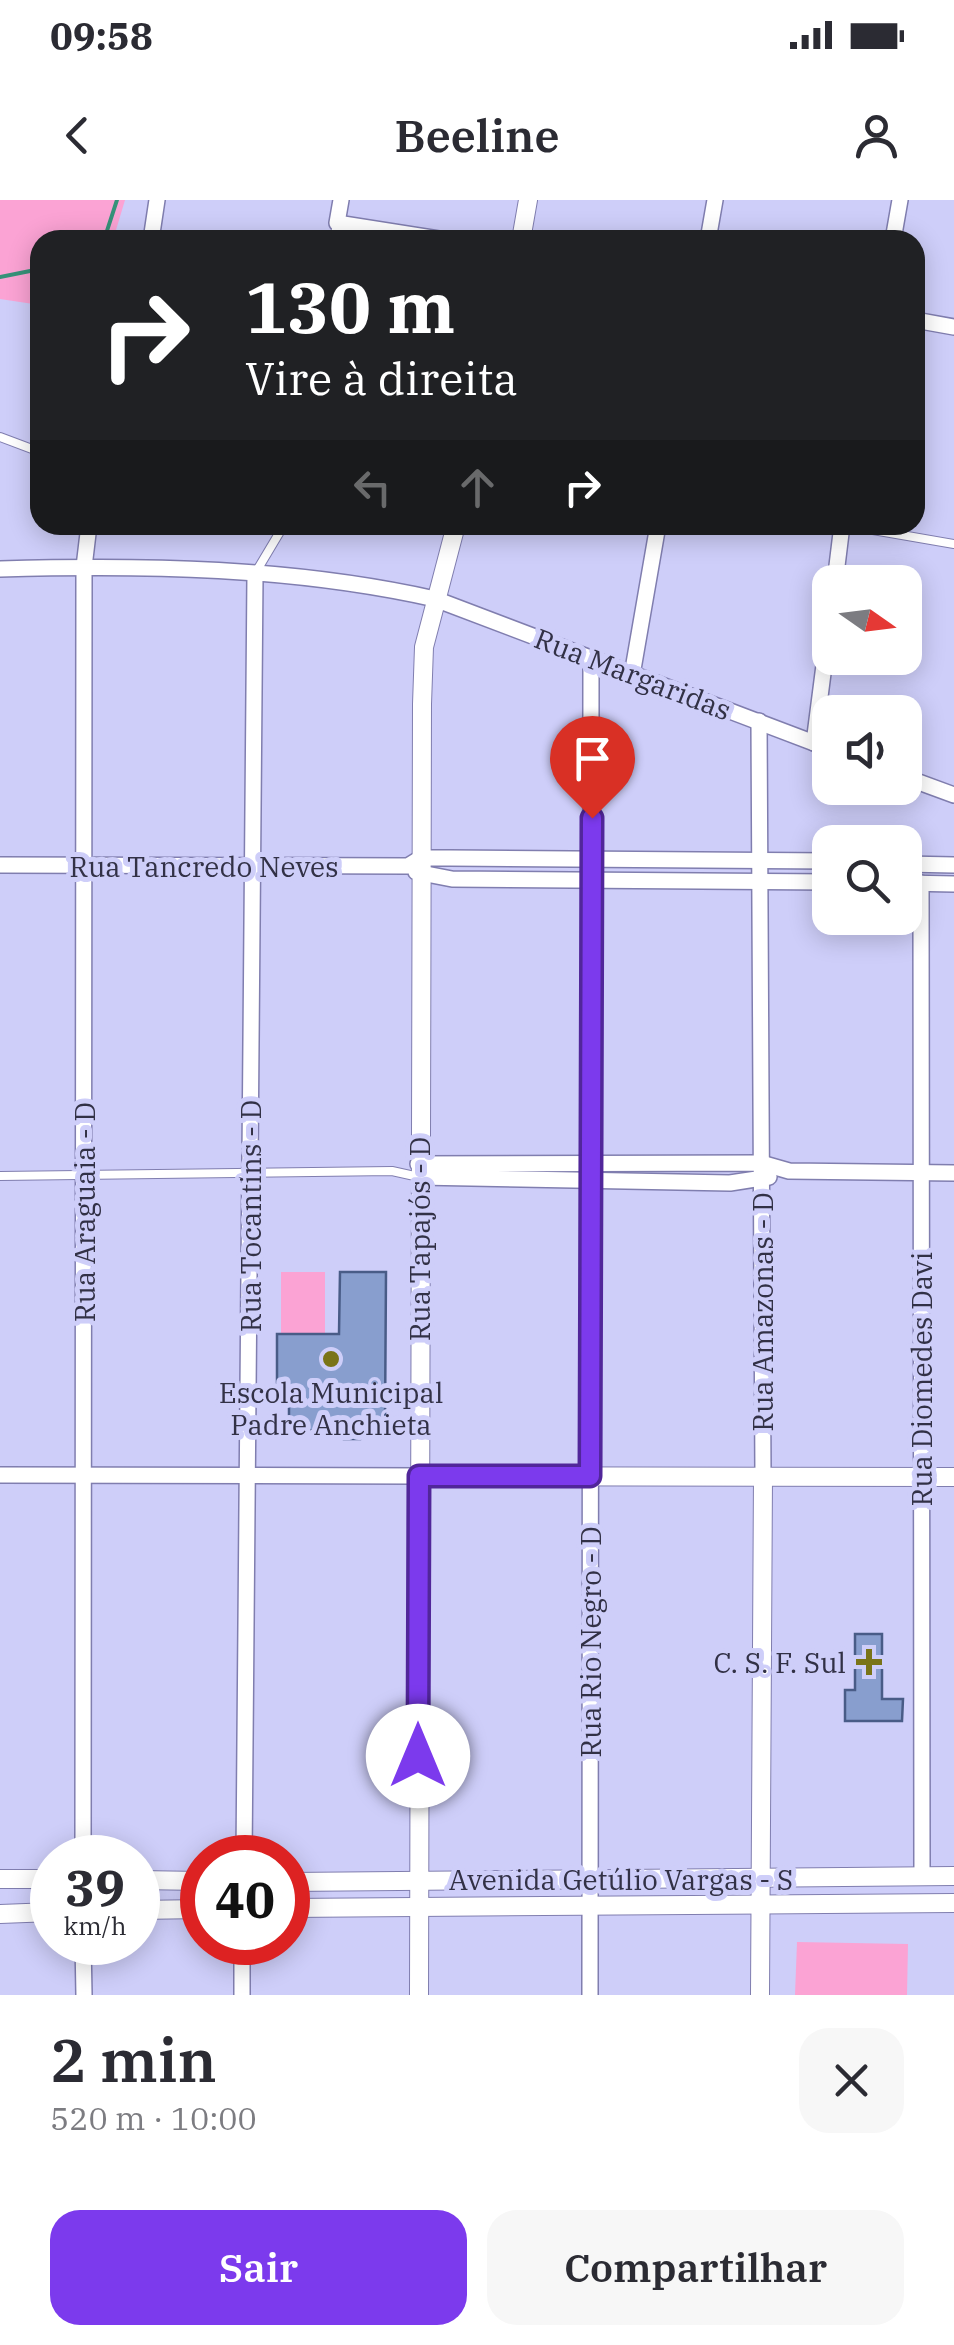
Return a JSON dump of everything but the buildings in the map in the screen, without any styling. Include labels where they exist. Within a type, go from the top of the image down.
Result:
[{"type":"street","points":[[153,230],[158,200]]},
{"type":"street","points":[[342,200],[337,222],[385,230]]},
{"type":"street","points":[[523,230],[528,200]]},
{"type":"street","points":[[710,230],[715,200]]},
{"type":"street","points":[[895,230],[900,200]]},
{"type":"street","points":[[925,322],[954,326]]},
{"type":"street","name":"Rua Araguaia - D","points":[[84,1835],[84,567],[88,535]]},
{"type":"street","name":"Rua Tapajós - D","points":[[418,1995],[417,867],[424,647],[453,535]]},
{"type":"street","points":[[632,674],[656,535]]},
{"type":"street","points":[[837,565],[842,535]]},
{"type":"street","name":"Rua Margaridas","points":[[0,569],[222,568],[255,575],[330,580],[435,599],[812,741]]},
{"type":"street","name":"Rua Tocantins - D","points":[[244,1835],[255,575]]},
{"type":"street","name":"Rua Rio Negro - D","points":[[590,1995],[591,659]]},
{"type":"street","name":"Rua Amazonas - D","points":[[759,722],[763,1476],[760,1995]]},
{"type":"street","points":[[922,784],[954,796]]},
{"type":"street","name":"Rua Tancredo Neves","points":[[0,866],[417,867],[592,858],[812,860]]},
{"type":"street","points":[[922,864],[954,865]]},
{"type":"street","name":"Rua Tancredo Neves","points":[[417,867],[592,880],[812,882]]},
{"type":"street","points":[[922,883],[954,884]]},
{"type":"street","name":"Rua Diomedes Davi","points":[[914,935],[921,1173],[922,1875]]},
{"type":"street","points":[[418,1171],[592,1161],[761,1171]]},
{"type":"street","points":[[418,1171],[592,1182],[789,1170],[954,1173]]},
{"type":"street","points":[[0,1475],[954,1476]]},
{"type":"street","name":"Avenida Getúlio Vargas - S","points":[[310,1882],[592,1876],[954,1876]]},
{"type":"street","points":[[0,1879],[30,1879]]},
{"type":"street","name":"Avenida Getúlio Vargas - S","points":[[310,1908],[954,1904]]},
{"type":"street","points":[[0,1914],[30,1913]]},
{"type":"street","points":[[84,1965],[84,1995]]},
{"type":"street","points":[[242,1965],[242,1995]]},
{"type":"lane","points":[[336,230],[337,222]]},
{"type":"lane","points":[[0,437],[30,448]]},
{"type":"lane","points":[[255,575],[278,535]]},
{"type":"lane","points":[[901,535],[954,544]]},
{"type":"lane","points":[[0,1176],[418,1171]]},
{"type":"shaded area","points":[[0,200],[125,200],[116,230],[30,230],[30,304],[0,299]]},
{"type":"shaded area","points":[[281,1272],[325,1272],[325,1334],[281,1334]]},
{"type":"shaded area","points":[[797,1942],[908,1944],[907,1995],[795,1995]]},
{"type":"waterway","points":[[107,230],[117,200]]},
{"type":"waterway","points":[[0,277],[30,271]]},
{"type":"place","name":"Escola Municipal Padre Anchieta","points":[[331,1359]]},
{"type":"place","name":"C. S. F. Sul","points":[[869,1662]]},
{"type":"route","points":[[418,1756],[419,1476],[590,1476],[592,818]]}]
